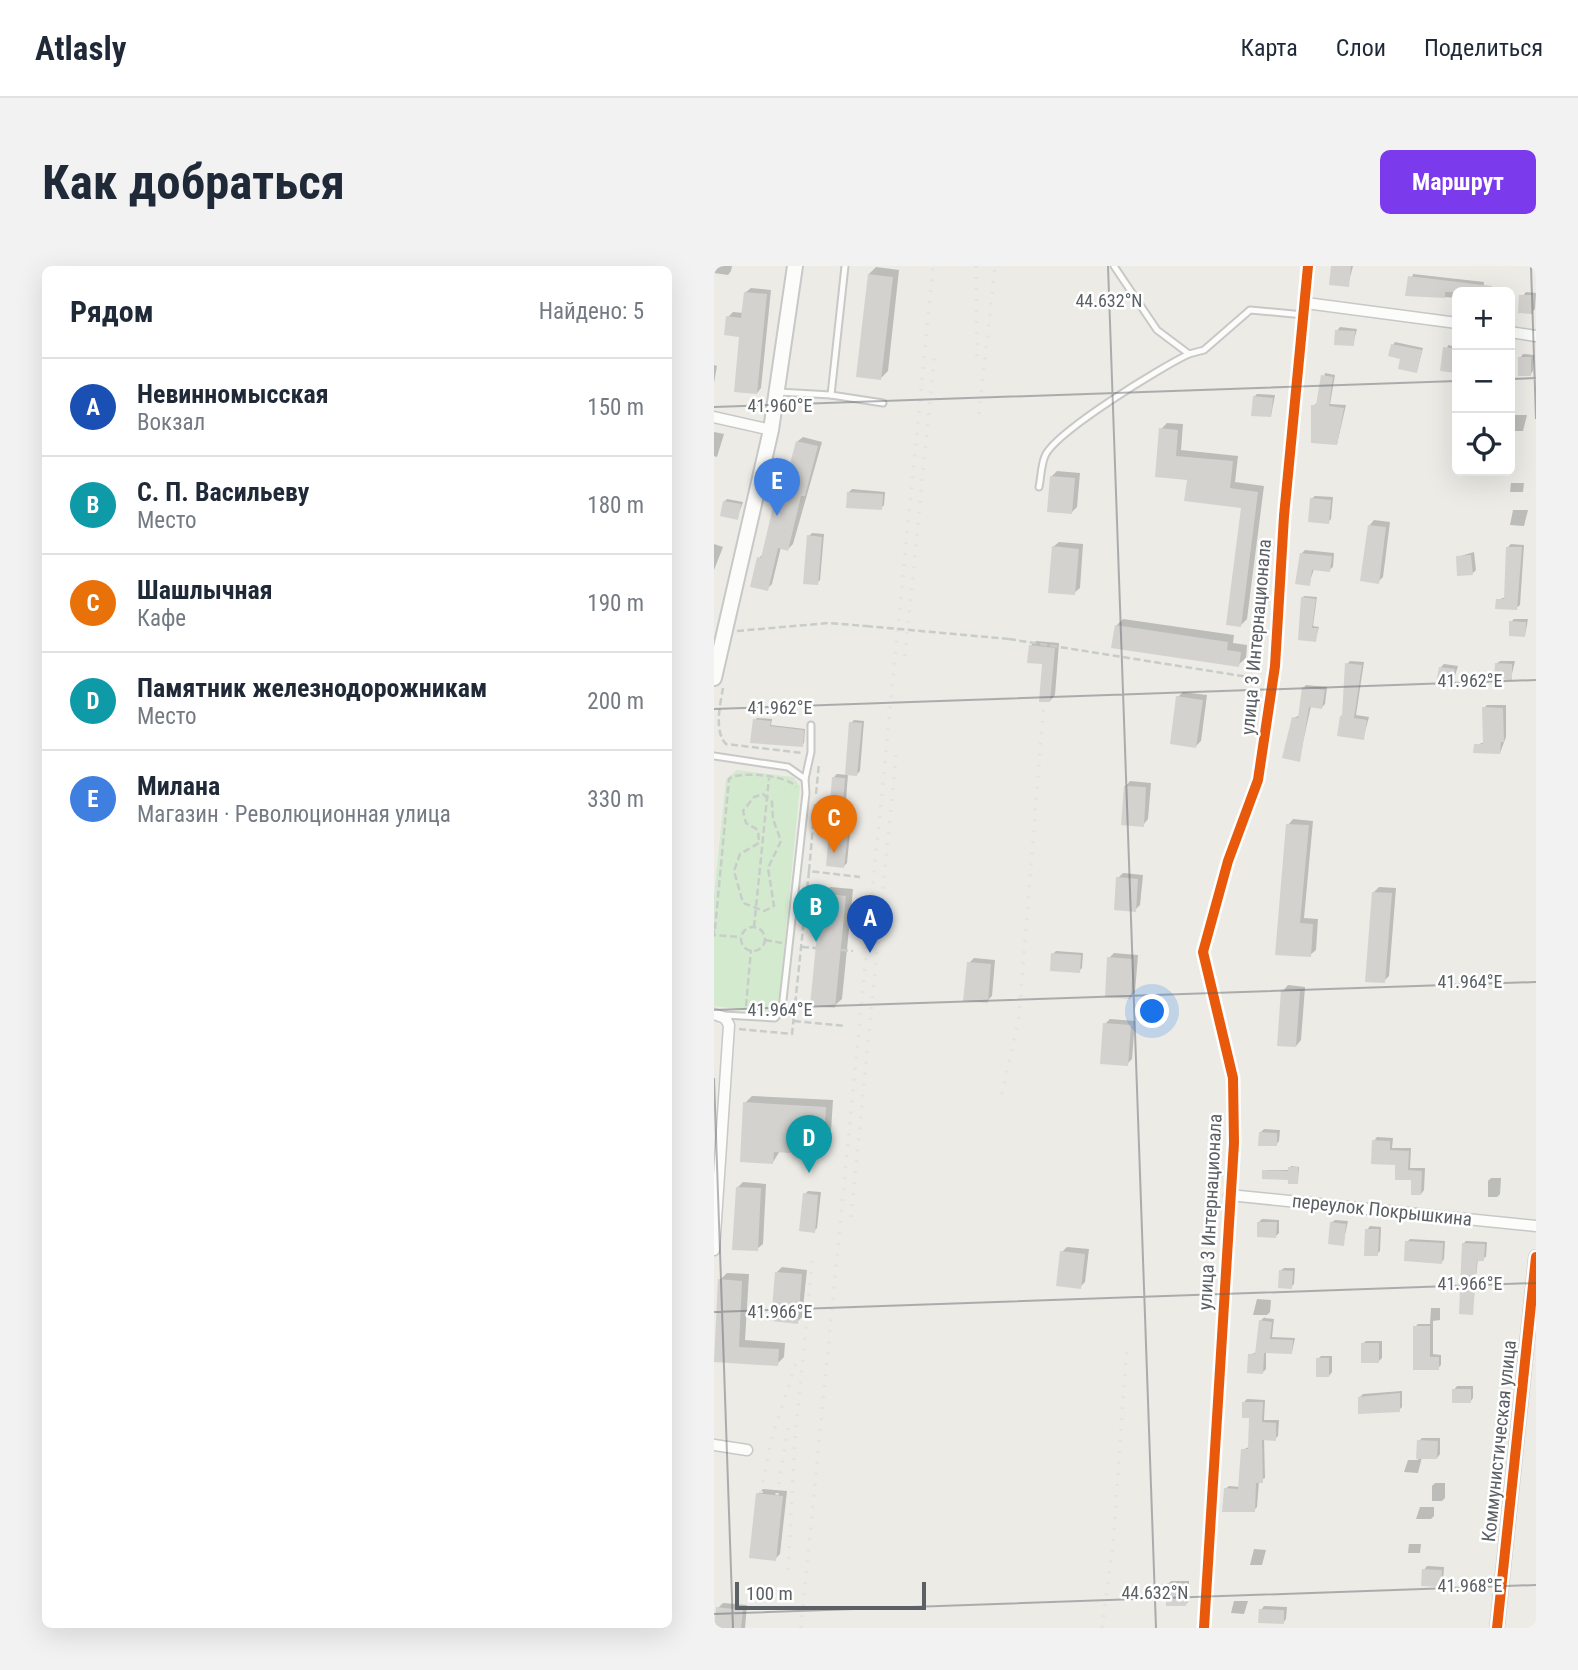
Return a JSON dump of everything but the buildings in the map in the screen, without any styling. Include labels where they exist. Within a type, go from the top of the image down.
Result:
[{"type":"main road","points":[[718,682],[720,653],[771,430],[795,266]]},
{"type":"street","name":"улица 3 Интернационала","points":[[1204,1628],[1234,1143],[1233,1078],[1203,952],[1228,861],[1258,780],[1273,681],[1308,266]]},
{"type":"street","points":[[1306,303],[1452,322]]},
{"type":"street","points":[[1515,333],[1536,336]]},
{"type":"street","points":[[714,416],[771,430]]},
{"type":"street","points":[[714,1250],[729,1025],[725,1018],[715,1014]]},
{"type":"street","name":"переулок Покрышкина","points":[[1229,1195],[1536,1226]]},
{"type":"street","name":"Коммунистическая улица","points":[[1497,1628],[1536,1257]]},
{"type":"street","points":[[714,1445],[747,1450]]},
{"type":"lane","points":[[831,396],[845,266]]},
{"type":"lane","points":[[1114,266],[1157,330],[1189,354]]},
{"type":"lane","points":[[1039,487],[1045,454],[1068,431],[1168,364],[1204,350],[1250,310],[1304,314]]},
{"type":"lane","points":[[778,392],[883,403]]},
{"type":"lane","points":[[715,1014],[775,1018],[782,1009],[806,793],[804,779],[811,752],[811,725]]},
{"type":"lane","points":[[714,756],[789,767],[804,779]]},
{"type":"lane","points":[[723,757],[723,765]]},
{"type":"path","points":[[735,631],[829,623],[1009,639],[1273,681]]},
{"type":"path","points":[[718,682],[717,732],[720,740],[726,744],[820,754],[792,1034],[733,1028]]},
{"type":"path","points":[[754,928],[771,750]]},
{"type":"path","points":[[741,937],[714,935],[729,779],[738,774],[791,781],[797,794]]},
{"type":"path","points":[[767,795],[772,802],[773,819],[781,839],[768,867],[775,904],[769,911],[747,907],[740,898],[734,872],[740,854],[759,843],[760,838],[758,830],[746,823],[743,811],[754,797],[767,795]]},
{"type":"path","points":[[809,871],[860,877]]},
{"type":"path","points":[[754,928],[763,933],[765,940],[762,947],[751,950],[742,945],[741,937],[744,931],[754,928]]},
{"type":"path","points":[[781,954],[782,943]]},
{"type":"path","points":[[744,1029],[751,950]]},
{"type":"path","points":[[841,950],[853,951]]},
{"type":"path","points":[[735,1007],[758,1009]]},
{"type":"path","points":[[794,1021],[845,1026]]},
{"type":"green space","points":[[737,770],[793,777],[800,786],[779,1002],[770,1013],[714,1006],[714,896],[726,779]]},
{"type":"railway","points":[[801,1628],[933,266]]},
{"type":"railway","points":[[976,266],[977,356]]},
{"type":"railway","points":[[979,414],[995,266]]},
{"type":"railway","points":[[905,656],[935,350]]},
{"type":"railway","points":[[1002,1094],[1019,1016],[1044,702]]},
{"type":"railway","points":[[851,1217],[897,747]]},
{"type":"railway","points":[[788,1570],[795,1440],[813,1253]]},
{"type":"railway","points":[[1102,1628],[1113,1544],[1127,1346]]},
{"type":"railway","points":[[761,1493],[771,1440],[796,1363]]},
{"type":"railway","points":[[777,1495],[788,1427]]},
{"type":"cycle path","points":[[1204,1628],[1234,1143],[1233,1078],[1203,952],[1228,861],[1258,780],[1275,666],[1284,516],[1308,266]]},
{"type":"cycle path","points":[[1497,1628],[1536,1257]]},
{"type":"place","name":"Милана","points":[[777,516]]},
{"type":"place","name":"Шашлычная","points":[[834,853]]},
{"type":"place","name":"С. П. Васильеву","points":[[816,942]]},
{"type":"place","name":"Невинномысская","points":[[870,953]]},
{"type":"place","name":"Памятник железнодорожникам","points":[[809,1173]]}]
